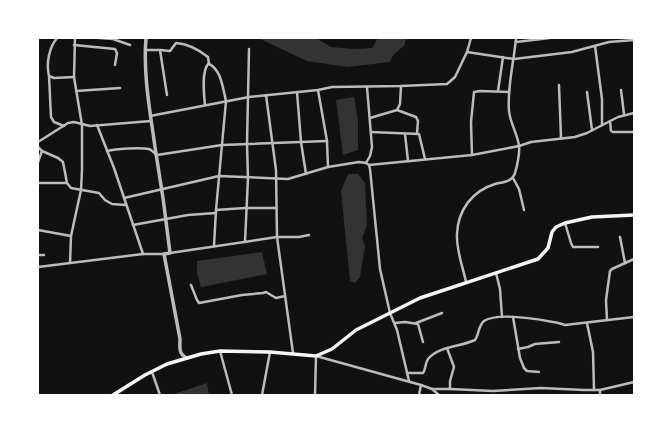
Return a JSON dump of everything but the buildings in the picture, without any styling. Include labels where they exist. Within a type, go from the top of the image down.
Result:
[{"type":"main road","points":[[116,394],[167,364],[201,354],[220,351],[270,352],[316,356],[332,349],[356,330],[420,298],[538,259],[548,248],[552,232],[556,227],[565,223],[600,216],[634,215]]},
{"type":"street","points":[[57,38],[51,45],[49,53],[51,117],[54,122],[64,126]]},
{"type":"street","points":[[70,263],[71,236],[81,190],[82,125],[74,77],[75,38]]},
{"type":"street","points":[[99,38],[113,39],[130,45]]},
{"type":"street","points":[[146,38],[146,70],[150,116],[162,189],[170,253]]},
{"type":"street","points":[[150,116],[249,97],[318,90],[332,87],[447,84],[455,77],[467,52],[471,38]]},
{"type":"street","points":[[466,282],[458,246],[457,234],[459,223],[466,205],[470,199],[486,187],[509,181],[516,171],[519,146],[509,112],[509,92],[516,40],[550,38]]},
{"type":"street","points":[[467,52],[514,58],[566,53],[609,42],[634,40]]},
{"type":"street","points":[[145,50],[170,51],[176,43],[190,45],[200,50],[208,57],[209,62],[216,69],[226,101],[218,176],[214,246]]},
{"type":"street","points":[[74,45],[115,48],[117,52],[115,65]]},
{"type":"street","points":[[595,46],[602,99],[602,126]]},
{"type":"street","points":[[245,242],[245,208],[248,178],[247,144],[249,49]]},
{"type":"street","points":[[160,50],[167,95]]},
{"type":"street","points":[[498,92],[503,57]]},
{"type":"street","points":[[205,105],[205,71],[206,64],[209,62]]},
{"type":"street","points":[[49,76],[54,78],[74,77]]},
{"type":"street","points":[[559,85],[561,138]]},
{"type":"street","points":[[397,110],[400,104],[401,86]]},
{"type":"street","points":[[367,87],[372,148],[367,164]]},
{"type":"street","points":[[76,91],[120,88]]},
{"type":"street","points":[[318,90],[327,141],[328,167]]},
{"type":"street","points":[[622,90],[624,114]]},
{"type":"street","points":[[472,155],[471,129],[473,95],[477,91],[509,92]]},
{"type":"street","points":[[298,92],[301,142],[306,174]]},
{"type":"street","points":[[587,92],[592,130]]},
{"type":"street","points":[[266,95],[273,142],[276,178],[277,238],[293,354]]},
{"type":"street","points":[[370,118],[397,110],[416,117],[418,121],[417,133],[420,135],[425,159]]},
{"type":"street","points":[[124,198],[218,176],[288,179],[328,167],[359,162],[367,164],[472,155],[519,146],[531,142],[575,137],[602,126],[624,114],[634,113]]},
{"type":"street","points":[[38,142],[64,126],[74,122],[82,125],[96,125],[151,121]]},
{"type":"street","points":[[610,121],[613,132],[634,132]]},
{"type":"street","points":[[96,125],[114,168],[142,254]]},
{"type":"street","points":[[371,132],[405,134],[417,133]]},
{"type":"street","points":[[405,134],[408,161]]},
{"type":"street","points":[[107,151],[119,148],[149,149],[157,155],[222,145],[327,141]]},
{"type":"street","points":[[38,147],[42,151],[58,158],[63,162],[67,183],[71,188],[98,193],[112,204],[126,205]]},
{"type":"street","points":[[38,162],[42,151]]},
{"type":"street","points":[[367,164],[370,169],[380,269],[408,381]]},
{"type":"street","points":[[512,178],[519,189],[524,210]]},
{"type":"street","points":[[38,183],[67,183]]},
{"type":"street","points":[[133,225],[201,213],[245,208],[276,208]]},
{"type":"street","points":[[565,223],[573,247],[598,246]]},
{"type":"street","points":[[38,230],[71,236]]},
{"type":"street","points":[[38,267],[142,254],[164,254],[214,246],[309,235]]},
{"type":"street","points":[[620,237],[625,263]]},
{"type":"street","points":[[164,254],[180,339],[180,348],[182,355],[187,358]]},
{"type":"street","points":[[38,255],[44,255]]},
{"type":"street","points":[[607,320],[606,300],[610,271],[634,259]]},
{"type":"street","points":[[496,273],[500,289],[502,317]]},
{"type":"street","points":[[191,285],[197,300],[200,303],[263,292],[266,292],[276,298],[285,296]]},
{"type":"street","points":[[394,323],[416,323],[442,313]]},
{"type":"street","points":[[407,373],[423,373],[429,358],[447,348],[474,340],[484,321],[502,317],[548,321],[562,325],[634,317]]},
{"type":"street","points":[[513,318],[518,349],[524,368],[531,372],[539,372]]},
{"type":"street","points":[[416,323],[419,326],[423,342]]},
{"type":"street","points":[[588,323],[594,362],[594,390]]},
{"type":"street","points":[[518,349],[535,344],[559,342]]},
{"type":"street","points":[[447,348],[454,367],[450,381],[450,389]]},
{"type":"street","points":[[220,351],[232,395]]},
{"type":"street","points":[[262,395],[270,352]]},
{"type":"street","points":[[315,395],[316,356],[422,385],[433,390],[439,395]]},
{"type":"street","points":[[152,372],[160,395]]},
{"type":"street","points":[[433,390],[450,389],[493,391],[541,388],[600,390],[634,382]]},
{"type":"street","points":[[419,395],[422,385]]},
{"type":"street","points":[[433,390],[433,395]]},
{"type":"street","points":[[600,390],[600,395]]},
{"type":"shaded area","points":[[258,38],[316,38],[331,47],[355,49],[372,48],[378,38],[399,38],[390,62],[348,67],[307,61]]},
{"type":"shaded area","points":[[354,97],[358,120],[358,150],[343,155],[336,100]]},
{"type":"shaded area","points":[[348,174],[358,174],[365,183],[367,225],[362,238],[365,246],[360,277],[355,283],[350,281],[341,191]]},
{"type":"shaded area","points":[[262,252],[267,274],[201,287],[197,274],[197,261]]},
{"type":"shaded area","points":[[207,383],[209,395],[171,395]]},
{"type":"waterway","points":[[387,55],[401,43],[402,38]]}]
